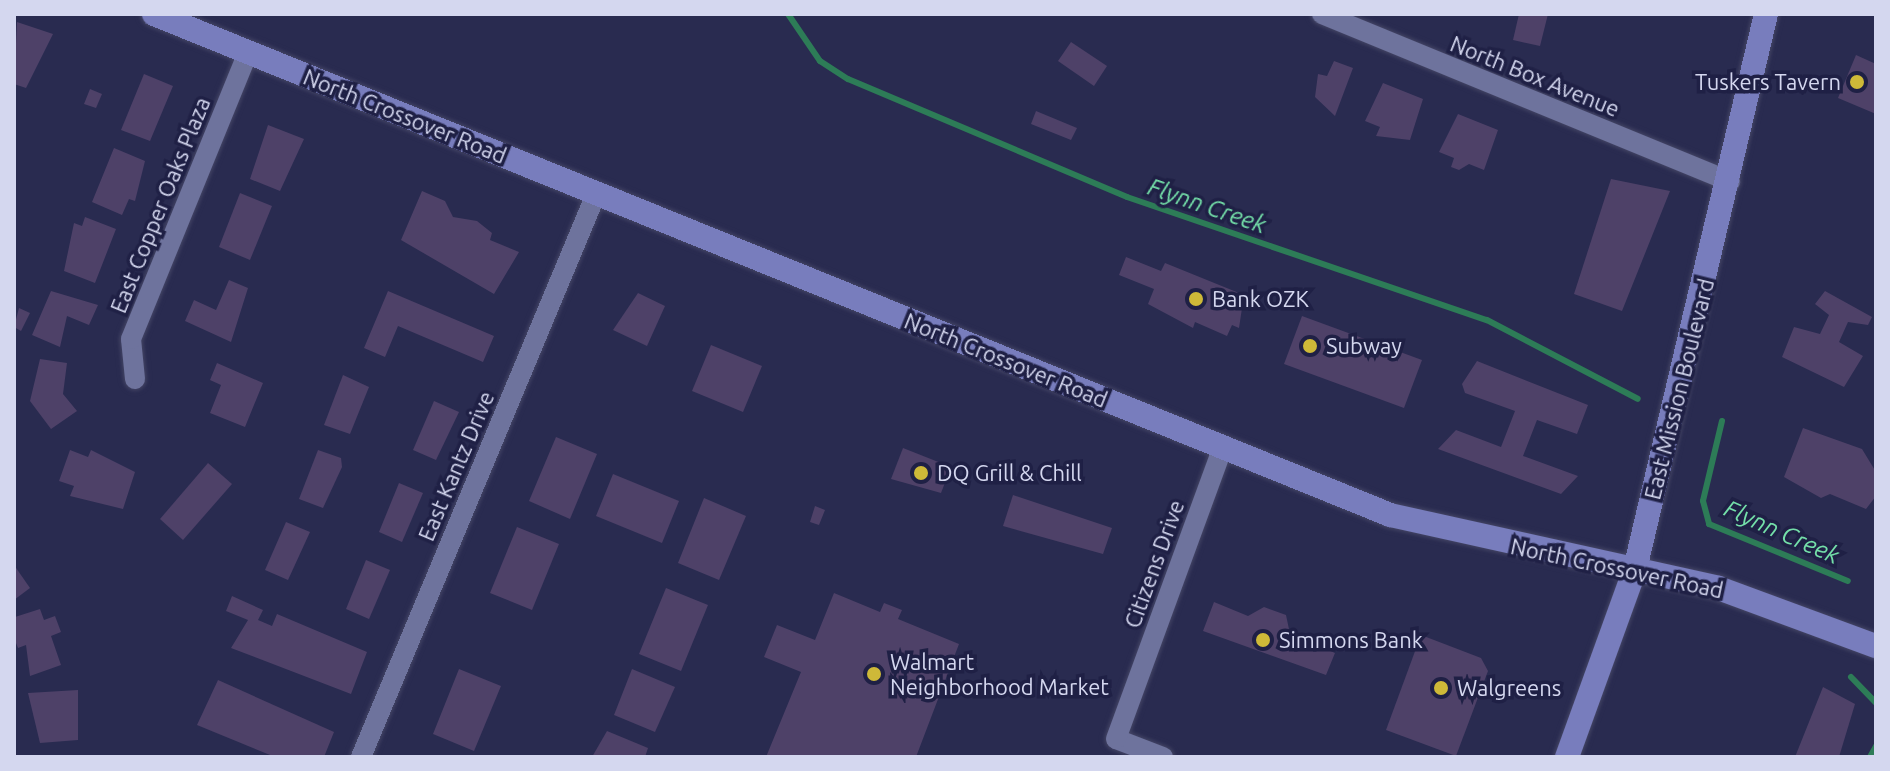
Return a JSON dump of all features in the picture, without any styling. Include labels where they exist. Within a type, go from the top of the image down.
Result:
[{"type":"main road","name":"North Crossover Road","points":[[154,14],[1222,449],[1443,532],[1635,569],[1787,610],[1876,646]]},
{"type":"main road","name":"East Mission Boulevard","points":[[1567,757],[1635,569],[1730,181],[1766,14]]},
{"type":"street","name":"North Box Avenue","points":[[1322,14],[1730,181]]},
{"type":"street","name":"East Copper Oaks Plaza","points":[[135,379],[131,339],[248,52]]},
{"type":"street","name":"East Kantz Drive","points":[[361,757],[596,194]]},
{"type":"street","name":"Citizens Drive","points":[[1163,757],[1116,739],[1222,449]]},
{"type":"building","points":[[1519,14],[1548,14],[1540,46],[1513,40]]},
{"type":"building","points":[[17,22],[53,34],[26,88],[14,84]]},
{"type":"building","points":[[1071,42],[1107,66],[1094,86],[1058,61]]},
{"type":"building","points":[[1856,55],[1876,64],[1876,114],[1838,98]]},
{"type":"building","points":[[1334,61],[1353,68],[1335,116],[1315,97],[1318,74],[1327,76]]},
{"type":"building","points":[[144,74],[173,86],[150,141],[121,130]]},
{"type":"building","points":[[1383,83],[1423,99],[1410,140],[1376,136],[1380,127],[1365,121]]},
{"type":"building","points":[[90,89],[102,94],[96,108],[84,104]]},
{"type":"building","points":[[1036,111],[1077,128],[1071,140],[1031,124]]},
{"type":"building","points":[[1458,114],[1498,130],[1484,170],[1469,164],[1459,170],[1451,167],[1454,158],[1439,152]]},
{"type":"building","points":[[268,125],[304,139],[280,191],[250,179]]},
{"type":"building","points":[[114,148],[145,161],[135,201],[129,199],[122,215],[92,202]]},
{"type":"building","points":[[1611,179],[1670,191],[1622,311],[1574,294]]},
{"type":"building","points":[[422,191],[445,201],[453,217],[477,221],[492,233],[490,240],[519,252],[494,294],[401,240]]},
{"type":"building","points":[[240,193],[272,206],[250,260],[219,247]]},
{"type":"building","points":[[85,217],[116,229],[95,283],[64,271],[74,223],[82,226]]},
{"type":"building","name":"Bank OZK","points":[[1126,257],[1161,271],[1165,263],[1244,295],[1239,328],[1232,325],[1227,336],[1195,322],[1193,328],[1148,304],[1154,289],[1119,275]]},
{"type":"building","points":[[229,280],[248,288],[231,342],[185,321],[194,300],[216,310]]},
{"type":"building","points":[[51,291],[98,305],[89,325],[67,316],[60,347],[32,335]]},
{"type":"building","points":[[388,291],[494,336],[483,362],[398,326],[385,357],[364,348]]},
{"type":"building","points":[[1825,291],[1872,317],[1868,325],[1848,322],[1839,342],[1863,356],[1844,387],[1782,357],[1794,327],[1820,334],[1829,315],[1815,304]]},
{"type":"building","points":[[638,293],[665,306],[647,346],[613,330]]},
{"type":"building","points":[[19,308],[30,313],[21,331],[14,327]]},
{"type":"building","points":[[1302,316],[1422,360],[1404,408],[1284,364]]},
{"type":"building","points":[[711,345],[762,366],[743,412],[692,391]]},
{"type":"building","points":[[40,359],[67,363],[63,394],[77,411],[51,429],[30,401]]},
{"type":"building","points":[[1477,361],[1588,405],[1577,434],[1537,420],[1523,456],[1578,476],[1561,494],[1438,449],[1456,430],[1501,447],[1515,411],[1465,393],[1462,384]]},
{"type":"building","points":[[217,363],[263,383],[245,427],[210,413],[221,385],[210,380]]},
{"type":"building","points":[[343,375],[369,387],[350,434],[324,425]]},
{"type":"building","points":[[434,401],[459,412],[436,460],[413,450]]},
{"type":"building","points":[[1803,428],[1862,449],[1876,472],[1876,496],[1866,509],[1830,494],[1821,498],[1784,477]]},
{"type":"building","points":[[556,437],[597,454],[570,519],[529,501]]},
{"type":"building","name":"DQ Grill & Chill","points":[[903,448],[951,467],[941,493],[891,479]]},
{"type":"building","points":[[70,450],[88,457],[91,450],[135,472],[123,509],[70,496],[74,486],[59,481]]},
{"type":"building","points":[[318,450],[341,458],[342,467],[323,508],[299,499]]},
{"type":"building","points":[[208,463],[232,484],[183,540],[160,519]]},
{"type":"building","points":[[613,474],[679,501],[662,543],[596,516]]},
{"type":"building","points":[[399,483],[423,493],[402,542],[379,532]]},
{"type":"building","points":[[1013,495],[1112,528],[1103,554],[1003,526]]},
{"type":"building","points":[[704,498],[746,516],[719,580],[678,563]]},
{"type":"building","points":[[815,506],[825,510],[819,525],[810,522]]},
{"type":"building","points":[[286,522],[310,532],[288,580],[265,570]]},
{"type":"building","points":[[517,527],[559,544],[532,610],[490,593]]},
{"type":"building","points":[[366,560],[390,570],[369,619],[346,609]]},
{"type":"building","points":[[14,565],[30,588],[14,600]]},
{"type":"building","points":[[666,588],[708,605],[681,671],[639,654]]},
{"type":"building","name":"Walmart Neighborhood Market","points":[[834,593],[880,612],[884,603],[902,610],[898,619],[959,644],[916,757],[766,757],[801,672],[764,657],[777,625],[815,640]]},
{"type":"building","points":[[232,596],[263,610],[258,620],[272,626],[277,614],[367,652],[351,694],[231,648],[248,620],[226,611]]},
{"type":"building","name":"Simmons Bank","points":[[1214,602],[1248,616],[1264,607],[1286,615],[1290,634],[1335,653],[1326,675],[1203,631]]},
{"type":"building","points":[[40,609],[44,620],[55,616],[61,632],[51,636],[61,665],[30,676],[26,645],[18,648],[14,638],[15,617]]},
{"type":"building","name":"Walgreens","points":[[1421,635],[1481,658],[1488,671],[1456,756],[1386,730]]},
{"type":"building","points":[[459,669],[501,686],[474,751],[433,734]]},
{"type":"building","points":[[632,669],[675,687],[655,732],[614,715]]},
{"type":"building","points":[[218,680],[334,732],[324,757],[275,757],[197,725]]},
{"type":"building","points":[[1823,687],[1855,704],[1839,757],[1795,757]]},
{"type":"building","points":[[78,690],[78,740],[40,743],[28,693]]},
{"type":"building","points":[[607,731],[648,748],[645,757],[592,757]]},
{"type":"waterway","name":"Flynn Creek","points":[[788,14],[820,61],[848,79],[1127,197],[1487,320],[1638,399]]},
{"type":"waterway","name":"Flynn Creek","points":[[1722,421],[1703,501],[1709,524],[1848,581]]},
{"type":"waterway","name":"Flynn Creek","points":[[1851,677],[1876,703]]},
{"type":"waterway","name":"Flynn Creek","points":[[1870,757],[1876,746]]},
{"type":"place","name":"Tuskers Tavern","points":[[1857,82]]},
{"type":"place","name":"Bank OZK","points":[[1196,299]]},
{"type":"place","name":"Subway","points":[[1310,346]]},
{"type":"place","name":"DQ Grill & Chill","points":[[921,473]]},
{"type":"place","name":"Simmons Bank","points":[[1263,640]]},
{"type":"place","name":"Walmart Neighborhood Market","points":[[874,674]]},
{"type":"place","name":"Walgreens","points":[[1441,688]]}]
